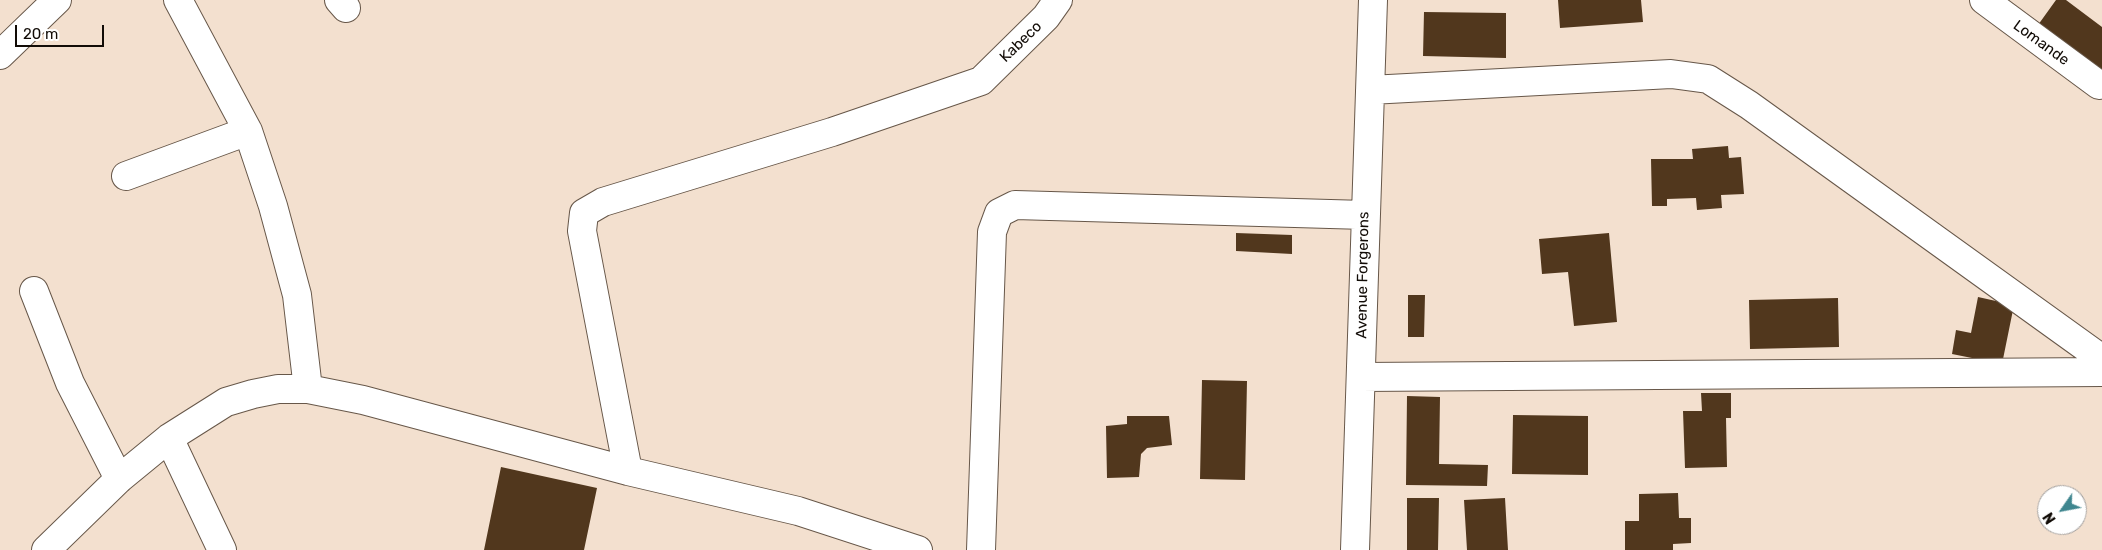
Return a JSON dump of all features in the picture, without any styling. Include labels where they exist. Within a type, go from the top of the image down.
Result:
[{"type":"street","points":[[0,55],[57,0]]},
{"type":"street","points":[[178,0],[248,131],[273,206],[297,295],[308,389]]},
{"type":"street","name":"Kabeco","points":[[628,471],[582,231],[584,214],[604,202],[832,132],[981,82],[1046,17],[1058,0]]},
{"type":"street","name":"Avenue Forgerons","points":[[1355,550],[1373,0]]},
{"type":"street","name":"Lomande","points":[[1984,0],[2099,85]]},
{"type":"street","points":[[1370,90],[1671,74],[1708,79],[1749,105],[2102,359]]},
{"type":"street","points":[[126,176],[248,131]]},
{"type":"street","points":[[981,550],[992,232],[1000,213],[1015,205],[1365,215]]},
{"type":"street","points":[[34,291],[70,384],[119,479]]},
{"type":"street","points":[[1361,377],[2102,372]]},
{"type":"street","points":[[46,550],[119,479],[169,438],[226,402],[278,389],[308,389],[363,400],[628,471],[798,511],[918,550]]},
{"type":"street","points":[[169,438],[222,550]]},
{"type":"building","points":[[1558,0],[1641,0],[1643,22],[1560,28]]},
{"type":"building","points":[[2056,0],[2066,0],[2102,27],[2102,72],[2038,25]]},
{"type":"building","points":[[1424,12],[1506,13],[1506,58],[1423,56]]},
{"type":"building","points":[[1728,146],[1729,158],[1741,157],[1744,194],[1721,195],[1722,208],[1697,210],[1696,198],[1667,199],[1667,206],[1652,206],[1651,159],[1693,159],[1692,149]]},
{"type":"building","points":[[1236,233],[1292,235],[1292,254],[1236,251]]},
{"type":"building","points":[[1609,233],[1617,322],[1574,326],[1568,272],[1542,274],[1539,239]]},
{"type":"building","points":[[1408,295],[1425,295],[1424,337],[1408,337]]},
{"type":"building","points":[[1978,297],[2014,305],[2002,364],[1952,354],[1956,330],[1971,333]]},
{"type":"building","points":[[1838,298],[1839,347],[1750,349],[1749,300]]},
{"type":"building","points":[[1202,380],[1247,381],[1245,480],[1200,479]]},
{"type":"building","points":[[1701,393],[1731,393],[1731,418],[1726,418],[1727,467],[1685,468],[1683,411],[1702,411]]},
{"type":"building","points":[[1407,396],[1440,397],[1439,464],[1488,465],[1487,486],[1406,485]]},
{"type":"building","points":[[1513,415],[1588,416],[1588,475],[1512,474]]},
{"type":"building","points":[[1127,416],[1169,416],[1172,445],[1147,448],[1141,454],[1139,477],[1107,478],[1106,426],[1127,424]]},
{"type":"building","points":[[501,467],[597,488],[584,550],[484,550]]},
{"type":"building","points":[[1678,493],[1679,518],[1691,518],[1691,543],[1673,544],[1673,550],[1625,550],[1625,521],[1639,521],[1639,494]]},
{"type":"building","points":[[1407,498],[1439,498],[1438,550],[1407,550]]},
{"type":"building","points":[[1505,498],[1508,550],[1467,550],[1464,500]]}]
